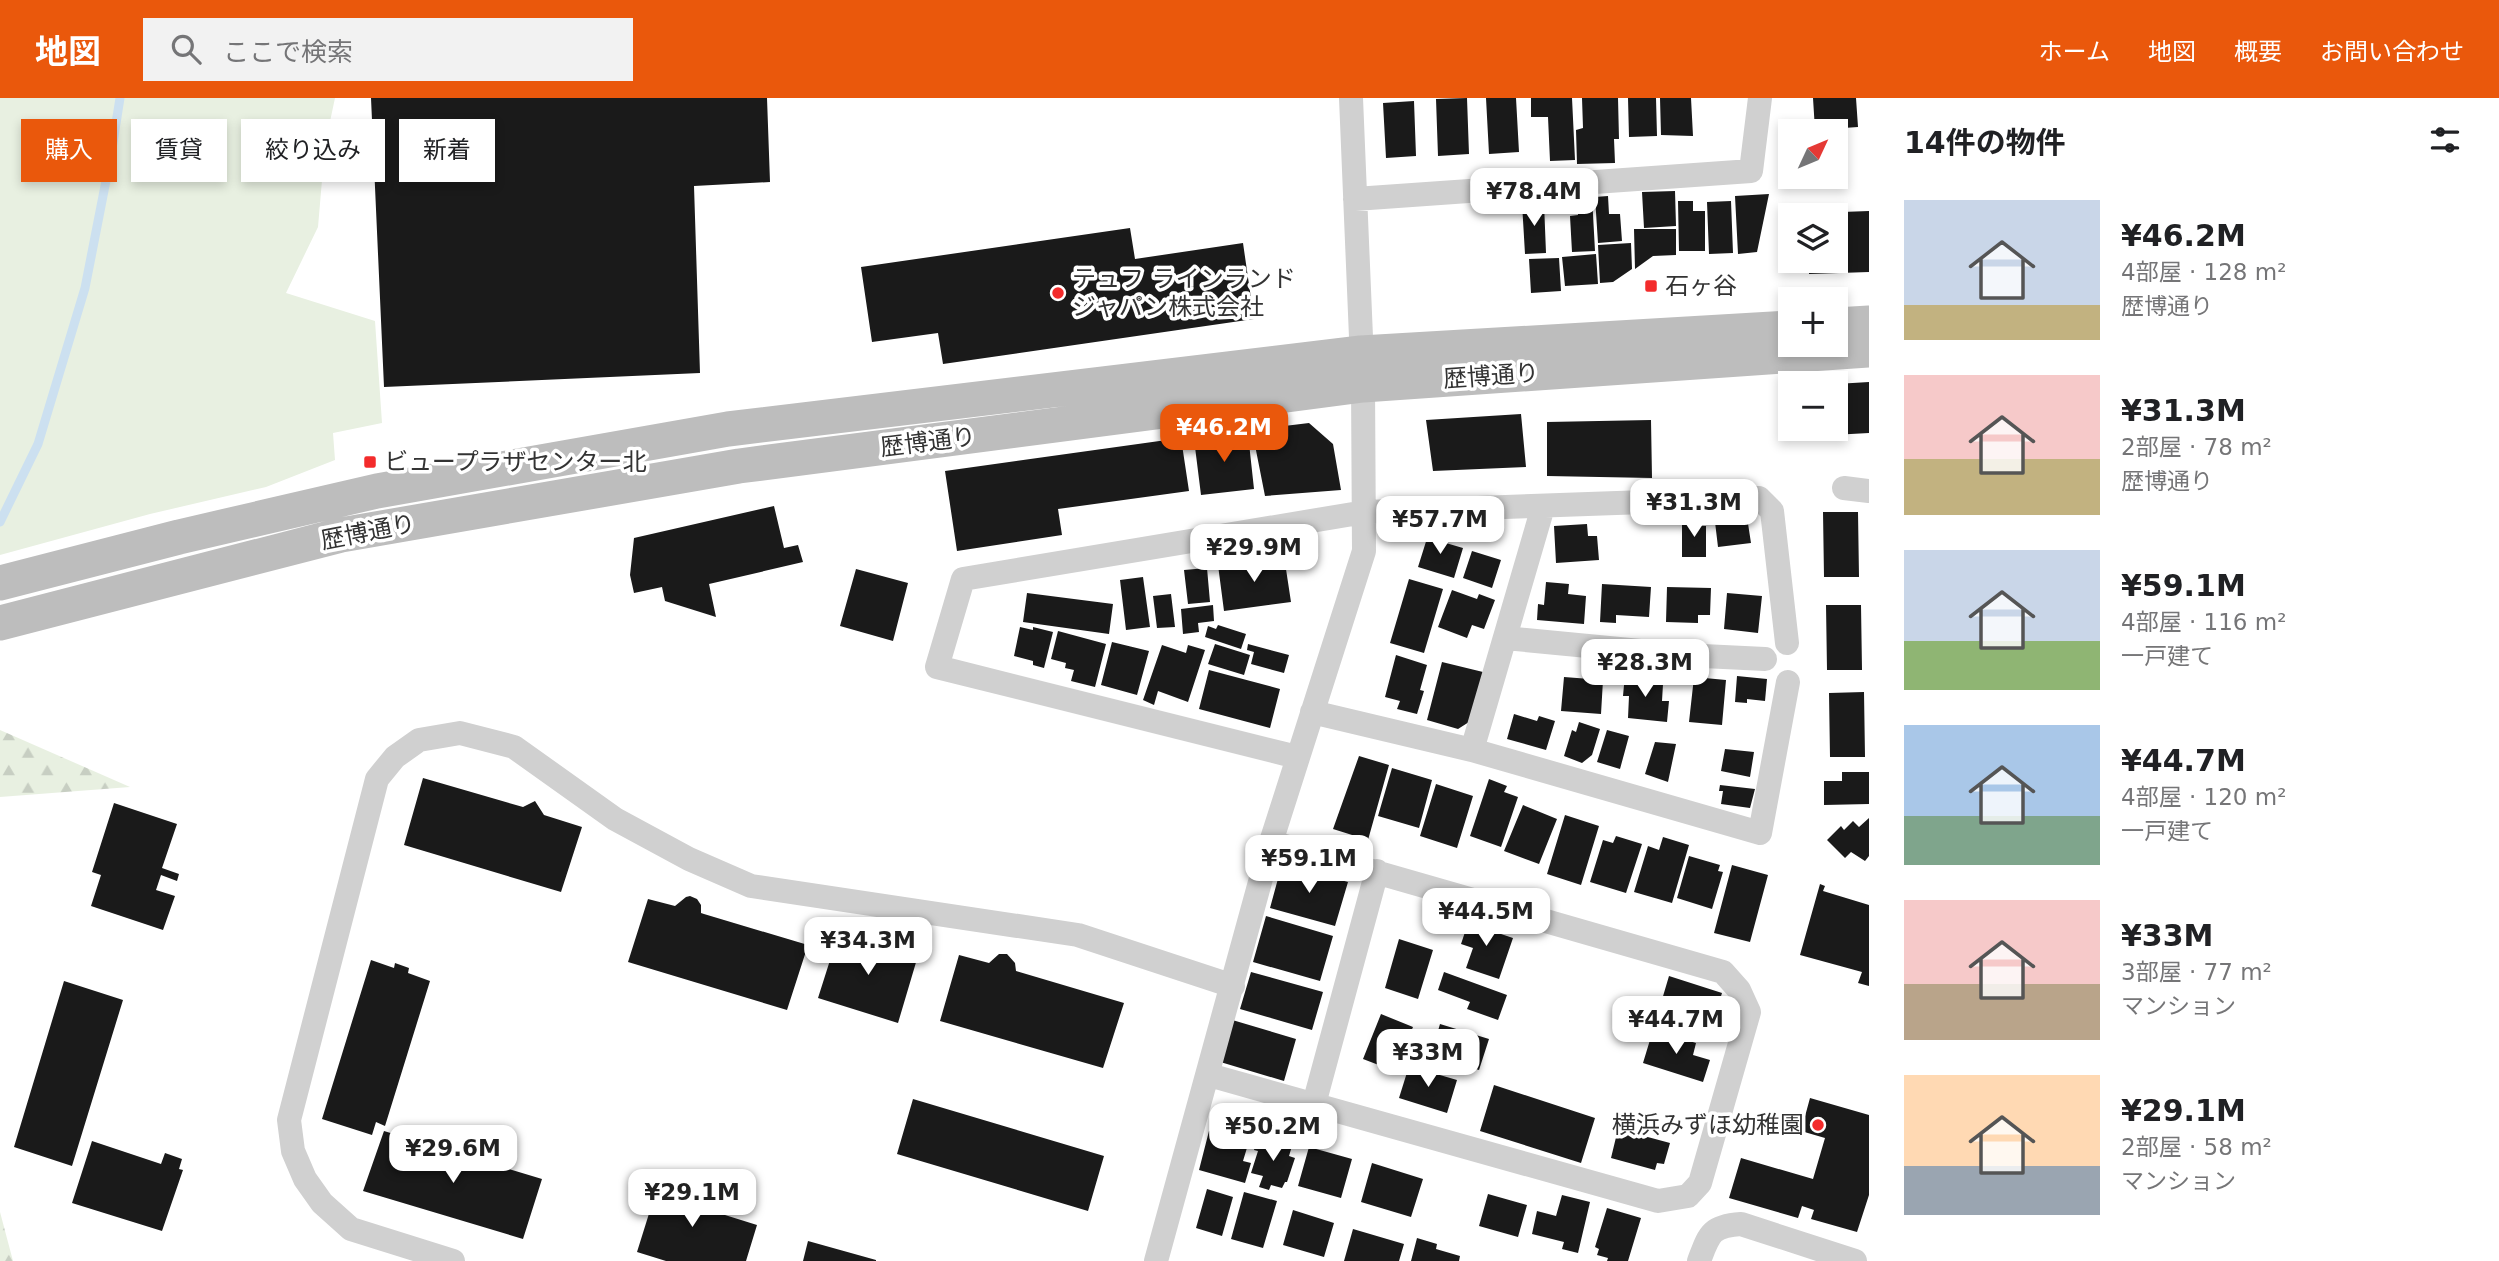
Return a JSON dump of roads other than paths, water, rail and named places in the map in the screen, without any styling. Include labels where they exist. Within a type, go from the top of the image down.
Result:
[{"type":"street","points":[[1156,1261],[1271,842],[1364,551],[1366,512],[1362,369],[1351,98]]},
{"type":"street","points":[[1355,200],[1751,171],[1760,98]]},
{"type":"street","points":[[1848,324],[1869,323]]},
{"type":"street","name":"歴博通り","points":[[0,583],[179,537],[377,491],[728,429],[1778,329]]},
{"type":"street","name":"歴博通り","points":[[0,623],[341,536],[739,466],[1362,369],[1869,350]]},
{"type":"street","points":[[1844,488],[1869,491]]},
{"type":"street","points":[[1297,757],[937,667],[963,579],[1366,512],[1759,498],[1772,511],[1787,643]]},
{"type":"street","points":[[1472,750],[1543,507]]},
{"type":"street","points":[[1505,638],[1682,655],[1765,659]]},
{"type":"street","points":[[1312,712],[1472,750],[1759,834],[1788,682]]},
{"type":"street","points":[[453,1261],[351,1228],[321,1203],[305,1179],[293,1151],[289,1120],[377,779],[395,757],[419,740],[460,733],[514,747],[615,819],[689,859],[751,886],[1078,935],[1233,986]]},
{"type":"street","points":[[1209,1075],[1658,1201],[1688,1196],[1700,1183],[1749,1012],[1739,990],[1723,972],[1271,842]]},
{"type":"street","points":[[1314,1104],[1377,871]]},
{"type":"street","points":[[1699,1261],[1710,1234],[1723,1225],[1741,1224],[1856,1261]]},
{"type":"waterway","points":[[0,522],[38,444],[85,288],[120,98]]},
{"type":"place","name":"石ヶ谷","points":[[1651,286]]},
{"type":"place","name":"テュフ ラインランド ジャパン株式会社","points":[[1058,293]]},
{"type":"place","name":"ビュープラザセンター北","points":[[370,462]]},
{"type":"place","name":"横浜みずほ幼稚園","points":[[1818,1125]]}]
